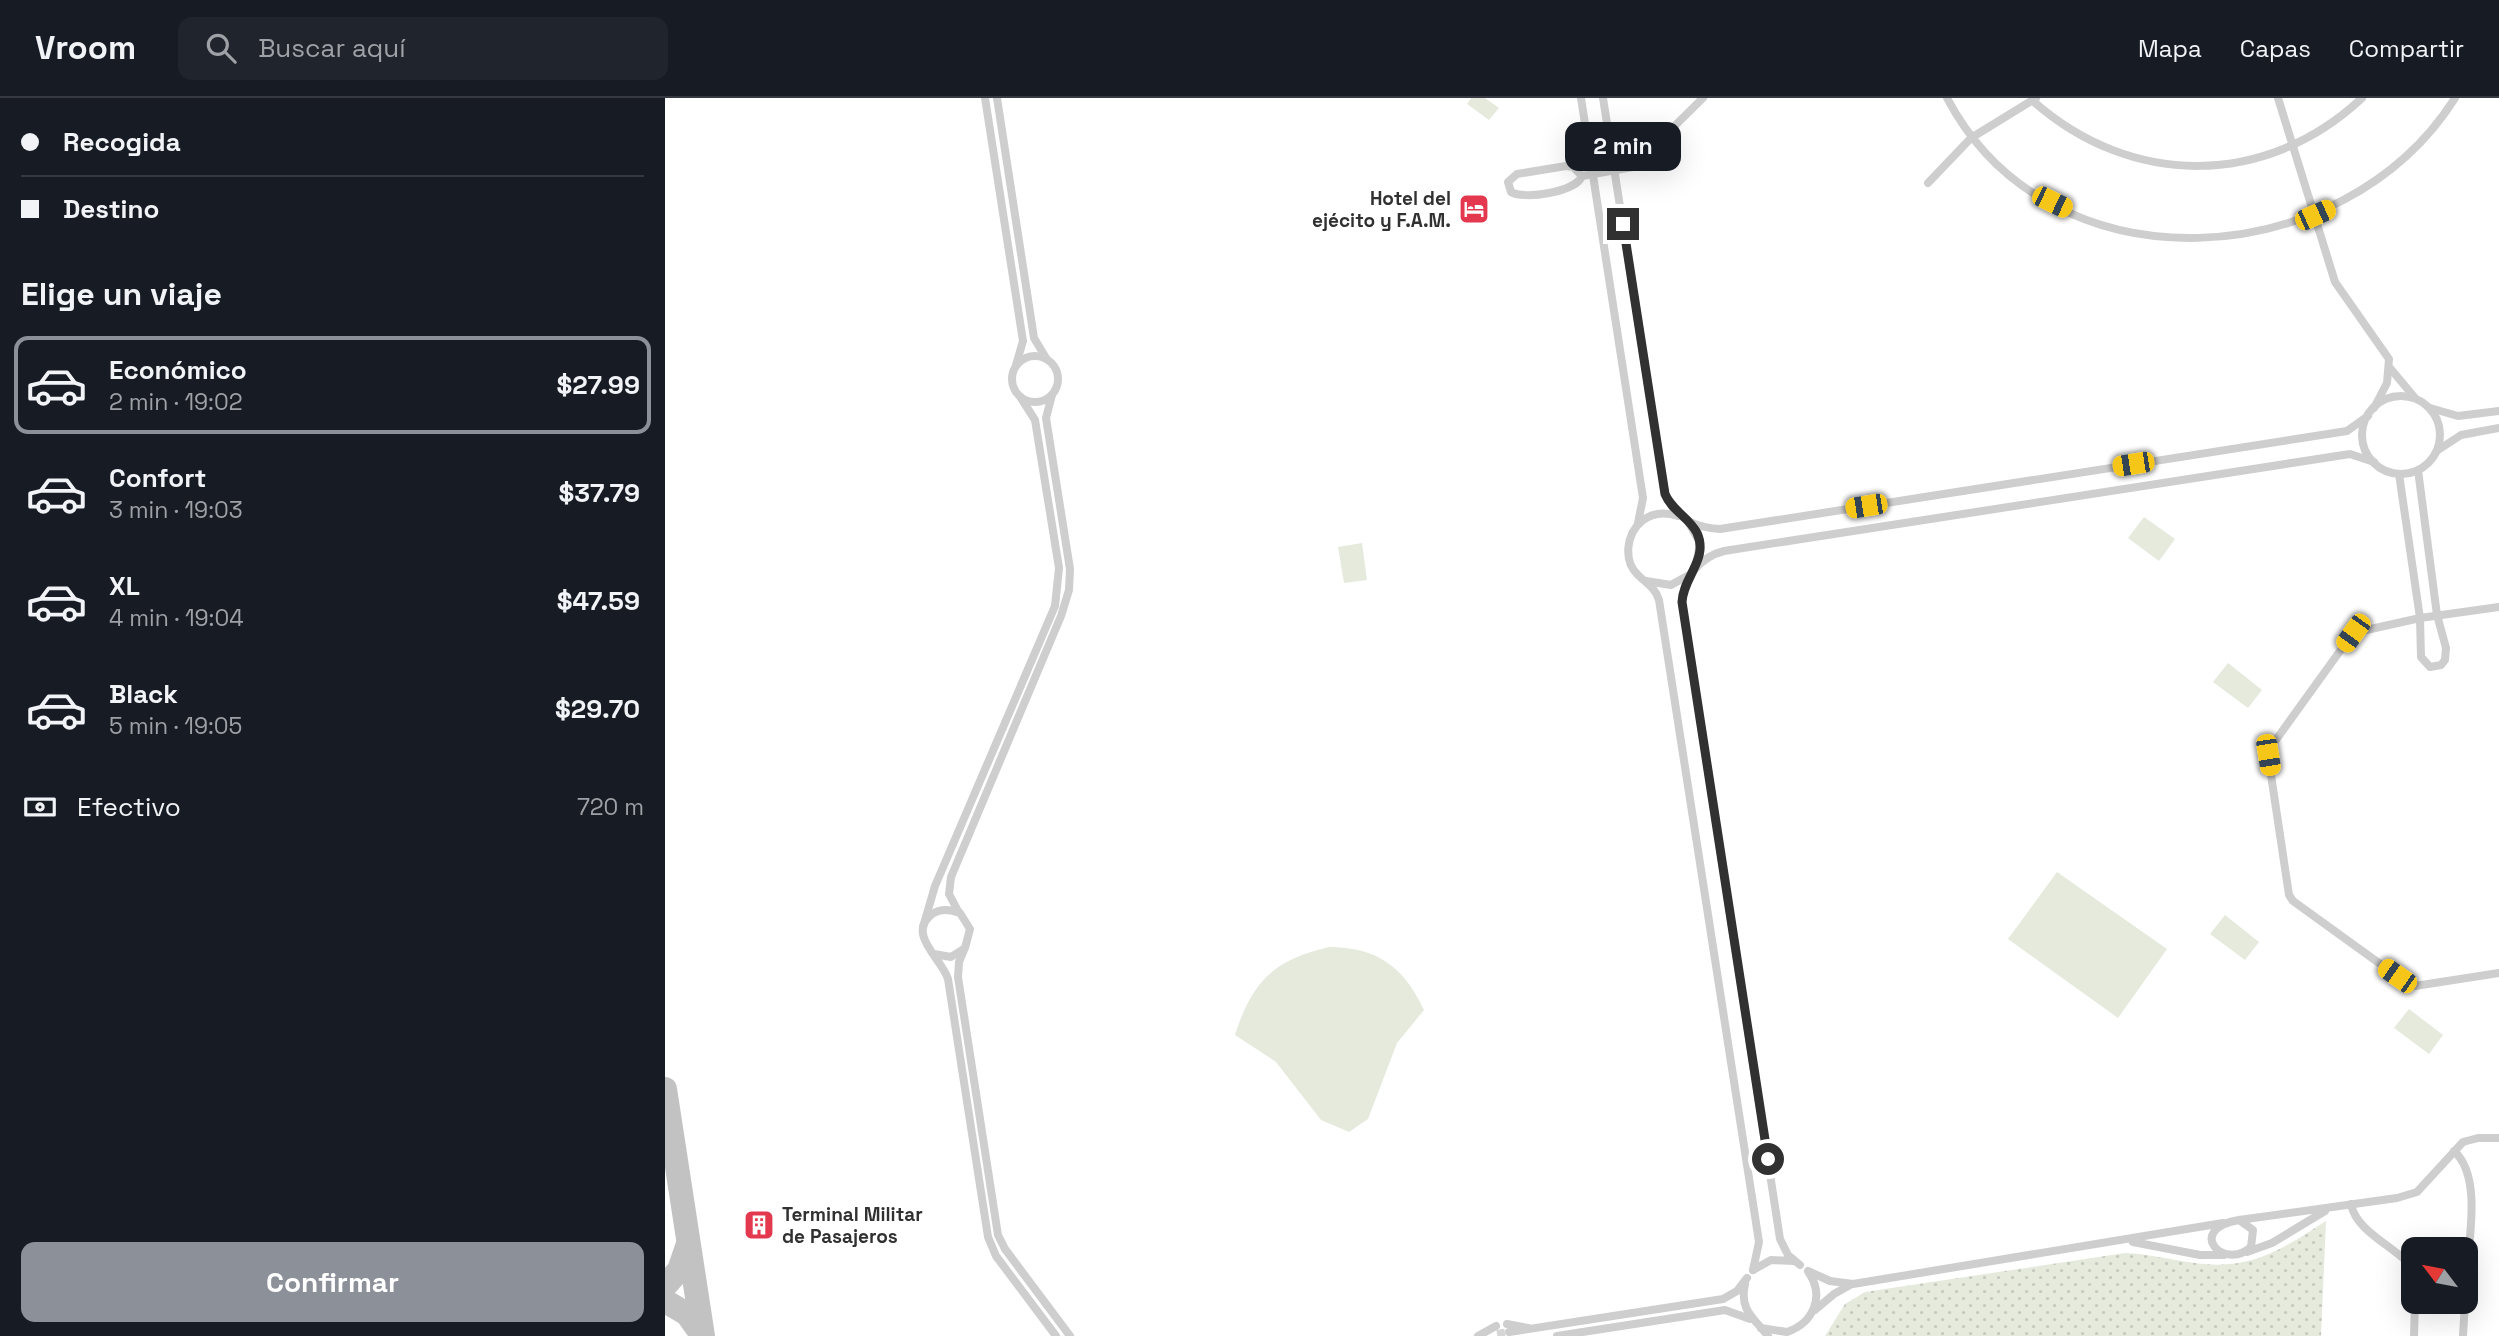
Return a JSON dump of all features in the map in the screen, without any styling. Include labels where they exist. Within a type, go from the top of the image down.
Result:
[{"type":"street","points":[[985,98],[1034,338],[1058,375],[1046,418],[1069,567],[1069,590],[1061,617],[951,877],[949,894],[970,929],[959,962],[958,977],[996,1218],[1005,1249],[1070,1336]]},
{"type":"street","points":[[997,98],[1023,341],[1012,383],[1035,420],[1059,568],[1059,590],[935,886],[923,927],[923,940],[935,954],[948,979],[985,1219],[994,1252],[1056,1336]]},
{"type":"street","points":[[1581,98],[1643,498],[1640,516],[1628,550],[1629,559],[1638,575],[1657,595],[1662,619],[1759,1242],[1753,1270]]},
{"type":"street","points":[[1603,98],[1665,494],[1672,507],[1697,533],[1700,543],[1698,562],[1686,582],[1682,602],[1780,1239],[1788,1255],[1808,1271],[1830,1281],[1853,1284],[2239,1220],[2341,1206],[2417,1192],[2454,1151],[2469,1139],[2499,1138]]},
{"type":"street","points":[[1582,176],[1633,167],[1703,98]]},
{"type":"street","points":[[1947,98],[1971,138],[2001,167],[2052,202],[2091,219],[2130,231],[2172,237],[2234,236],[2275,228],[2315,215],[2351,197],[2392,169],[2428,134],[2455,98]]},
{"type":"street","points":[[2278,98],[2335,282],[2385,351],[2390,368],[2405,389],[2425,405],[2440,432],[2432,458]]},
{"type":"street","points":[[1928,183],[1971,138],[2034,100],[2060,123],[2090,141],[2122,155],[2156,163],[2191,166],[2260,158],[2293,146],[2324,129],[2362,98]]},
{"type":"street","points":[[1566,166],[1573,167],[1582,176],[1579,182],[1568,189],[1522,196],[1511,192],[1509,187],[1511,177],[1517,174],[1566,166]]},
{"type":"street","points":[[1016,365],[1032,356],[1046,358]]},
{"type":"street","points":[[1633,531],[1656,514],[1675,514],[1701,526],[1720,528],[2347,431],[2368,416],[2374,408],[2385,390],[2390,368]]},
{"type":"street","points":[[1021,398],[1039,402],[1052,395]]},
{"type":"street","points":[[2374,408],[2392,397],[2413,398],[2458,416],[2499,411]]},
{"type":"street","points":[[2368,416],[2363,435],[2368,454],[2374,462]]},
{"type":"street","points":[[1646,581],[1671,585],[1709,557],[1724,551],[2350,454],[2399,474],[2418,470],[2456,437],[2499,428]]},
{"type":"street","points":[[2399,474],[2414,561],[2421,657],[2424,663],[2436,667],[2441,665],[2446,654],[2437,615],[2418,470]]},
{"type":"street","points":[[2414,561],[2429,559]]},
{"type":"street","points":[[2499,607],[2420,618],[2353,633],[2270,748],[2268,755],[2293,901],[2408,984],[2415,986],[2499,973]]},
{"type":"street","points":[[923,927],[930,916],[941,910],[960,913]]},
{"type":"street","points":[[935,954],[951,957],[965,948]]},
{"type":"street","points":[[2454,1151],[2466,1163],[2471,1183],[2468,1237]]},
{"type":"street","points":[[2351,1204],[2353,1215],[2360,1223],[2401,1254]]},
{"type":"street","points":[[2112,1242],[2153,1244],[2200,1255],[2228,1255],[2272,1243],[2303,1222],[2341,1206]]},
{"type":"street","points":[[985,1219],[996,1218]]},
{"type":"street","points":[[2239,1220],[2247,1223],[2254,1234],[2251,1247],[2244,1252]]},
{"type":"street","points":[[2223,1223],[2213,1231],[2212,1240],[2219,1252],[2228,1255]]},
{"type":"street","points":[[1508,1328],[1535,1328],[1723,1299],[1737,1291],[1753,1270],[1762,1264],[1781,1259],[1800,1265]]},
{"type":"street","points":[[1800,1336],[1811,1316],[1817,1296],[1808,1271]]},
{"type":"street","points":[[1747,1278],[1744,1306],[1757,1325],[1787,1332],[1811,1316],[1826,1299],[1853,1284]]},
{"type":"street","points":[[1557,1336],[1725,1310],[1743,1315],[1768,1336]]},
{"type":"street","points":[[2414,1336],[2415,1314]]},
{"type":"street","points":[[2463,1336],[2464,1314]]},
{"type":"street","points":[[1478,1336],[1497,1330],[1486,1336]]},
{"type":"shaded area","points":[[1471,98],[1485,98],[1499,108],[1489,120],[1467,104]]},
{"type":"shaded area","points":[[2144,517],[2175,539],[2159,561],[2128,538]]},
{"type":"shaded area","points":[[1362,543],[1367,580],[1344,583],[1338,547]]},
{"type":"shaded area","points":[[2228,663],[2262,690],[2248,708],[2213,682]]},
{"type":"shaded area","points":[[2057,872],[2167,949],[2118,1018],[2008,939]]},
{"type":"shaded area","points":[[2225,915],[2259,942],[2245,960],[2210,934]]},
{"type":"shaded area","points":[[1329,947],[1361,951],[1387,962],[1407,982],[1424,1010],[1397,1043],[1368,1119],[1349,1132],[1321,1120],[1276,1062],[1235,1035],[1249,1000],[1268,976],[1293,959]]},
{"type":"shaded area","points":[[2409,1009],[2443,1035],[2429,1054],[2394,1028]]},
{"type":"shaded area","points":[[2326,1221],[2321,1336],[1825,1336],[1845,1304],[1865,1292],[2125,1253],[2195,1263],[2232,1264],[2264,1256]]},
{"type":"taxiway","points":[[665,1089],[703,1336]]},
{"type":"taxiway","points":[[665,1286],[679,1270],[688,1244]]},
{"type":"taxiway","points":[[665,1301],[687,1314],[702,1335]]},
{"type":"tunnel","points":[[1497,1334],[1509,1332]]},
{"type":"place","name":"Hotel del ejécito y F.A.M.","points":[[1474,209]]},
{"type":"place","name":"Terminal Militar de Pasajeros","points":[[759,1225]]},
{"type":"route","points":[[1623,224],[1665,494],[1672,507],[1692,525],[1700,543],[1698,562],[1686,582],[1682,602],[1768,1159]]}]
